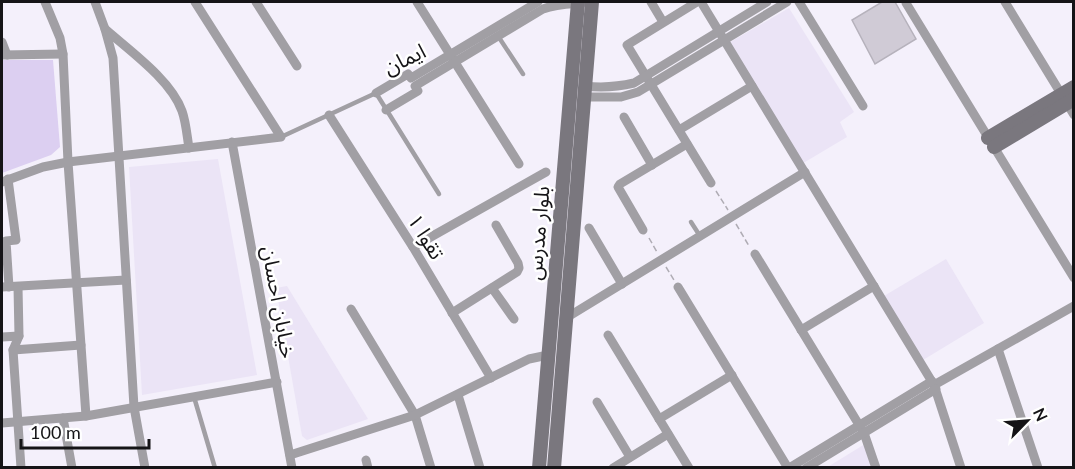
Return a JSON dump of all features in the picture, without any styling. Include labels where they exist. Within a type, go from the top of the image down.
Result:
[{"type":"main road","name":"بلوار مدرس","points":[[539,468],[578,2]]},
{"type":"main road","name":"بلوار مدرس","points":[[554,468],[592,2]]},
{"type":"main road","points":[[991,142],[1070,100]]},
{"type":"street","points":[[58,2],[46,4],[60,38],[63,54],[68,162],[86,416]]},
{"type":"street","points":[[95,2],[113,58],[134,407],[145,468]]},
{"type":"street","points":[[256,2],[297,66]]},
{"type":"street","points":[[417,2],[519,164]]},
{"type":"street","name":"ایمان","points":[[413,82],[538,2]]},
{"type":"street","name":"ایمان","points":[[453,58],[498,36],[524,10],[592,2]]},
{"type":"street","points":[[651,2],[663,22]]},
{"type":"street","points":[[711,183],[627,45],[699,2],[719,31],[934,385],[961,468]]},
{"type":"street","points":[[585,92],[621,97],[638,92],[649,80],[719,31],[767,2]]},
{"type":"street","points":[[649,80],[724,40],[787,2]]},
{"type":"street","points":[[799,2],[863,106]]},
{"type":"street","points":[[906,2],[1074,278]]},
{"type":"street","points":[[1005,2],[1070,100]]},
{"type":"street","points":[[21,468],[14,350],[19,336],[4,241],[16,240],[5,180],[44,166],[68,162],[281,137],[199,3]]},
{"type":"street","points":[[105,29],[164,81],[175,95],[183,112],[189,148]]},
{"type":"street","points":[[2,42],[4,55],[63,54]]},
{"type":"street","name":"ایمان","points":[[376,93],[408,74],[413,82],[418,91],[386,110]]},
{"type":"street","points":[[679,130],[752,86]]},
{"type":"street","name":"تقوا ۱","points":[[329,115],[413,247],[491,378]]},
{"type":"street","points":[[624,117],[652,165]]},
{"type":"street","name":"خیابان احسان","points":[[232,142],[292,468]]},
{"type":"street","points":[[643,230],[618,187],[687,144]]},
{"type":"street","points":[[413,247],[546,172]]},
{"type":"street","points":[[566,318],[805,172]]},
{"type":"street","points":[[452,313],[517,272],[519,268],[496,225]]},
{"type":"street","points":[[589,228],[622,284]]},
{"type":"street","points":[[755,254],[861,429],[876,468]]},
{"type":"street","points":[[10,287],[126,280]]},
{"type":"street","points":[[801,330],[874,286]]},
{"type":"street","points":[[678,287],[789,468],[1074,306]]},
{"type":"street","points":[[492,288],[514,319]]},
{"type":"street","points":[[351,309],[415,415],[431,468]]},
{"type":"street","points":[[608,335],[689,468]]},
{"type":"street","points":[[2,338],[19,336]]},
{"type":"street","points":[[14,350],[81,345]]},
{"type":"street","points":[[998,349],[1038,468]]},
{"type":"street","points":[[290,455],[415,415],[529,359],[548,355]]},
{"type":"street","points":[[659,419],[732,375]]},
{"type":"street","points":[[2,423],[86,416],[277,382]]},
{"type":"street","points":[[458,395],[478,463]]},
{"type":"street","points":[[597,402],[630,457]]},
{"type":"street","points":[[63,418],[72,468]]},
{"type":"street","points":[[806,468],[861,429]]},
{"type":"street","points":[[613,468],[669,434]]},
{"type":"lane","points":[[498,36],[522,74]]},
{"type":"lane","name":"ایمان","points":[[281,137],[376,93]]},
{"type":"lane","points":[[376,93],[439,194]]},
{"type":"lane","points":[[691,222],[700,236]]},
{"type":"lane","points":[[194,397],[215,468]]},
{"type":"shaded area","points":[[789,8],[854,112],[840,122],[847,137],[800,165],[727,44]]},
{"type":"shaded area","points":[[2,60],[53,60],[60,147],[51,155],[2,173]]},
{"type":"shaded area","points":[[218,159],[257,375],[142,395],[129,167]]},
{"type":"shaded area","points":[[946,259],[984,323],[923,360],[884,296]]},
{"type":"shaded area","points":[[287,286],[368,419],[307,440],[302,436],[276,288]]},
{"type":"shaded area","points":[[865,444],[872,468],[826,468]]},
{"type":"building","points":[[882,2],[895,2],[916,39],[875,64],[852,20]]}]
